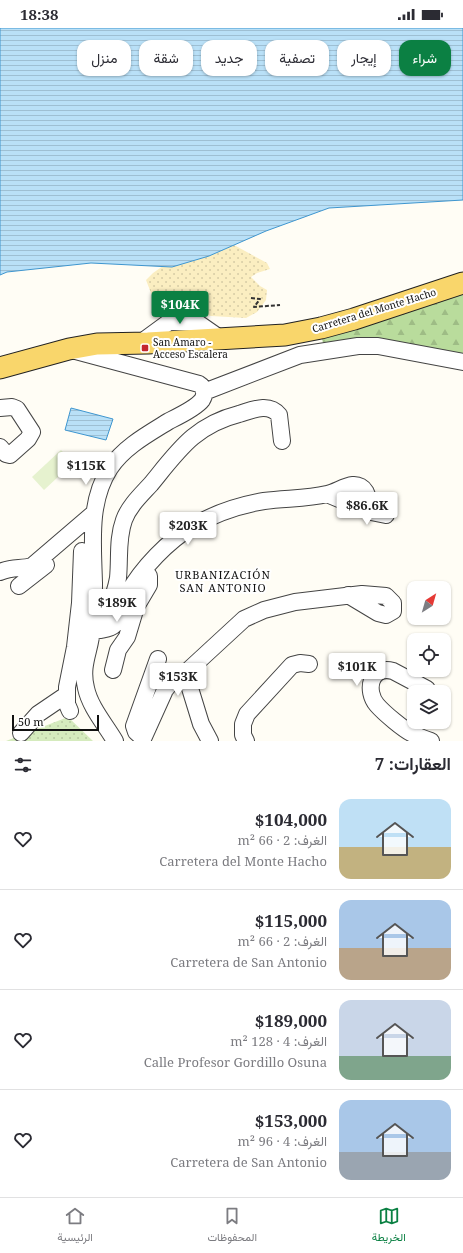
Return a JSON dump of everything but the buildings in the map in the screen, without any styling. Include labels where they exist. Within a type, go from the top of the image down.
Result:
[{"type":"main road","name":"Carretera del Monte Hacho","points":[[0,368],[69,349],[98,344],[139,344],[285,335],[321,328],[354,319],[463,283]]},
{"type":"street","points":[[204,392],[300,355],[358,346],[378,346],[463,362]]},
{"type":"street","points":[[69,349],[199,384],[202,386],[204,392],[201,401],[132,445],[120,455],[103,480],[98,494],[94,521],[87,604],[66,695],[70,711]]},
{"type":"street","points":[[0,408],[12,407],[17,409],[32,432],[28,439],[10,455],[6,454],[0,446]]},
{"type":"street","points":[[114,741],[90,700],[84,676],[84,663],[96,630],[112,598],[118,578],[121,530],[124,519],[136,501],[185,443],[206,427],[217,421],[229,416],[269,407],[276,411],[279,415],[282,441]]},
{"type":"street","points":[[96,630],[110,628],[117,622],[132,587],[170,542],[187,530],[206,520],[241,506],[264,501],[327,494],[353,485],[360,487],[367,494],[368,499],[364,505],[371,512],[386,515]]},
{"type":"street","points":[[0,572],[12,568],[27,568],[32,566],[94,521]]},
{"type":"street","points":[[19,586],[94,521]]},
{"type":"street","points":[[82,551],[87,604],[96,630]]},
{"type":"street","points":[[113,670],[118,650],[127,637],[136,607],[149,585],[149,576],[144,571]]},
{"type":"street","points":[[158,659],[134,726],[136,732],[142,740],[165,690],[173,680],[180,678],[244,619],[254,613],[289,604],[348,595]]},
{"type":"street","points":[[246,741],[243,724],[247,714],[253,706],[292,665],[300,663],[309,664]]},
{"type":"street","points":[[419,685],[392,671],[386,669],[380,670],[372,679],[372,696],[377,706],[406,730],[412,734],[431,741]]},
{"type":"street","points":[[180,678],[184,679],[189,685],[201,724],[210,741]]},
{"type":"street","points":[[21,733],[38,714],[66,695]]},
{"type":"path","points":[[251,298],[260,299],[254,307],[280,305]]},
{"type":"green space","points":[[463,289],[463,354],[447,354],[390,340],[378,339],[326,344],[323,343],[321,335]]},
{"type":"green space","points":[[61,450],[73,463],[44,490],[32,477]]},
{"type":"green space","points":[[68,717],[93,741],[6,741]]},
{"type":"sand","points":[[234,245],[267,263],[270,269],[257,273],[251,277],[260,286],[267,290],[266,300],[257,312],[246,318],[211,316],[163,304],[151,293],[146,280],[163,266],[172,267],[209,256]]},
{"type":"water","points":[[0,28],[463,28],[463,200],[329,208],[266,231],[209,256],[172,267],[91,263],[7,272],[0,275]]},
{"type":"water","points":[[71,408],[113,419],[106,440],[65,430]]},
{"type":"place","name":"San Amaro - Acceso Escalera","points":[[145,348]]},
{"type":"district","name":"URBANIZACIÓN SAN ANTONIO","points":[[223,581]]}]
